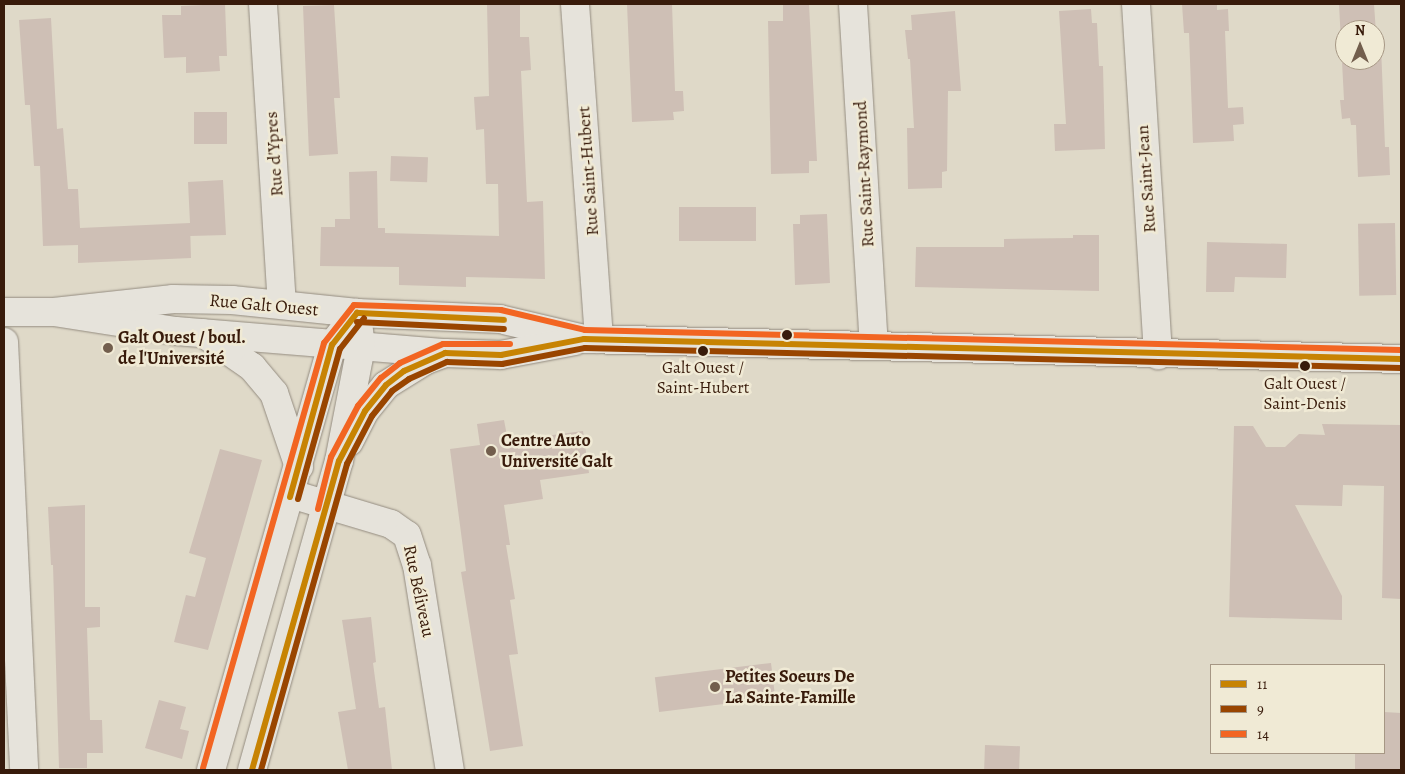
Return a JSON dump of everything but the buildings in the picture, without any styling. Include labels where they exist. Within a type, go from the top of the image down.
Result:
[{"type":"street","name":"Rue d'Ypres","points":[[264,4],[282,304]]},
{"type":"street","name":"Rue Saint-Hubert","points":[[575,4],[592,339]]},
{"type":"street","name":"Rue Saint-Raymond","points":[[853,4],[874,345]]},
{"type":"street","name":"Rue Saint-Jean","points":[[1136,4],[1158,355]]},
{"type":"street","name":"Rue Galt Ouest","points":[[4,312],[54,312],[173,299],[282,304],[357,313],[500,319],[592,339],[874,345],[1158,355],[1401,359]]},
{"type":"street","name":"Rue Galt Ouest","points":[[54,312],[203,333],[445,353],[501,355],[592,339]]},
{"type":"street","points":[[211,770],[332,345],[357,313]]},
{"type":"street","points":[[252,770],[339,461],[361,347],[357,313]]},
{"type":"street","points":[[203,333],[252,367],[274,393],[299,466]]},
{"type":"street","points":[[4,342],[10,592],[24,770]]},
{"type":"street","points":[[339,461],[365,411],[386,385],[404,371],[445,353]]},
{"type":"street","name":"Rue Béliveau","points":[[291,494],[391,524],[407,535],[413,548],[450,770]]},
{"type":"transit line","name":"14","points":[[203,768],[324,343],[354,305],[501,310],[585,330],[1401,350]]},
{"type":"transit line","name":"11","points":[[357,313],[504,320]]},
{"type":"transit line","name":"11","points":[[290,497],[332,345],[357,313]]},
{"type":"transit line","name":"9","points":[[298,499],[340,349],[364,318]]},
{"type":"transit line","name":"9","points":[[357,322],[504,329]]},
{"type":"transit line","name":"11","points":[[252,770],[339,461],[365,411],[386,385],[404,371],[445,353],[501,355],[584,339],[1401,359]]},
{"type":"transit line","name":"14","points":[[318,509],[331,457],[358,406],[381,378],[400,363],[443,344],[510,344]]},
{"type":"transit line","name":"9","points":[[261,770],[347,464],[372,416],[392,391],[409,379],[447,362],[502,364],[585,348],[1401,368]]},
{"type":"place","name":"Galt Ouest / boul. de l'Université","points":[[108,348]]},
{"type":"place","name":"Galt Ouest / Saint-Hubert","points":[[703,351]]},
{"type":"place","name":"Galt Ouest / Saint-Denis","points":[[1305,366]]},
{"type":"place","name":"Centre Auto Université Galt","points":[[491,451]]},
{"type":"place","name":"Petites Soeurs De La Sainte-Famille","points":[[715,687]]}]
